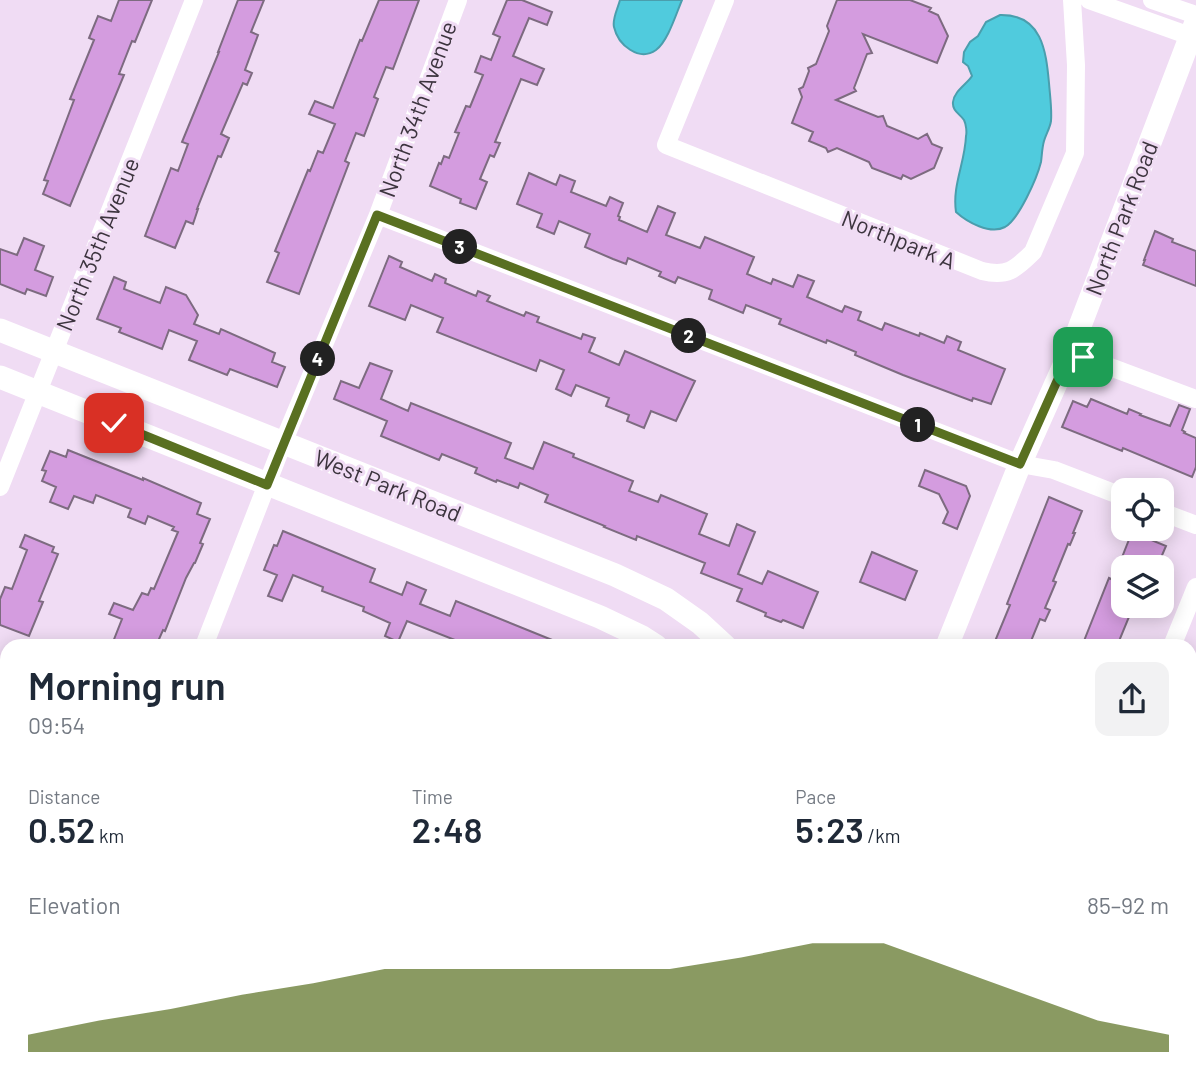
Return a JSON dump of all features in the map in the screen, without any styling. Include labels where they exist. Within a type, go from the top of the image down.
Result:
[{"type":"street","name":"North 35th Avenue","points":[[0,487],[194,0]]},
{"type":"street","name":"North 34th Avenue","points":[[207,639],[377,215],[458,0]]},
{"type":"street","name":"Northpark A","points":[[725,0],[666,145],[969,267],[997,275],[1023,263],[1033,252],[1075,153],[1076,65],[1072,0]]},
{"type":"street","points":[[1089,0],[1194,24]]},
{"type":"street","points":[[1152,0],[1194,24]]},
{"type":"street","name":"North Park Road","points":[[950,639],[1020,464],[1070,352],[1194,24]]},
{"type":"street","points":[[377,215],[1020,464],[1054,470],[1111,492]]},
{"type":"street","name":"West Park Road","points":[[0,330],[615,575],[666,599],[717,639]]},
{"type":"street","points":[[1070,352],[1196,399]]},
{"type":"street","name":"West Park Road","points":[[0,377],[600,617],[645,639]]},
{"type":"street","points":[[1174,517],[1196,525]]},
{"type":"street","points":[[1175,639],[1196,587]]},
{"type":"water","points":[[620,0],[682,0],[660,46],[643,54],[630,50],[616,34],[614,21]]},
{"type":"water","points":[[1000,15],[1014,16],[1025,21],[1039,37],[1046,59],[1051,116],[1039,169],[1027,198],[1010,223],[1005,227],[993,229],[972,223],[956,212],[956,193],[966,130],[964,120],[955,110],[953,102],[958,91],[972,76],[963,62],[964,52],[986,22]]},
{"type":"building","points":[[119,0],[152,0],[135,42],[132,41],[119,74],[124,75],[70,206],[43,194],[48,181],[44,180],[74,100],[70,99],[94,40],[89,38],[98,16],[111,21]]},
{"type":"building","points":[[238,0],[264,0],[251,32],[258,35],[245,70],[252,73],[247,85],[243,83],[221,134],[229,138],[221,157],[218,156],[193,224],[186,221],[175,248],[145,236],[171,168],[178,171],[188,144],[182,142]]},
{"type":"building","points":[[379,0],[419,0],[393,69],[386,67],[374,97],[378,99],[364,136],[356,133],[345,161],[349,163],[299,294],[267,282],[279,253],[275,251],[308,170],[310,171],[318,151],[323,153],[335,124],[309,114],[315,101],[333,108]]},
{"type":"building","points":[[507,0],[522,0],[552,12],[547,25],[529,18],[513,56],[544,69],[537,85],[521,79],[495,142],[500,143],[494,157],[490,155],[480,179],[487,182],[476,209],[460,203],[461,199],[430,186],[439,163],[441,164],[444,156],[449,158],[459,133],[455,132],[466,106],[470,107],[483,75],[475,72],[481,56],[491,60],[500,37],[493,34]]},
{"type":"building","points":[[837,0],[910,0],[931,8],[929,11],[938,15],[948,36],[937,63],[863,34],[872,53],[867,54],[854,88],[856,91],[836,100],[878,117],[883,116],[887,126],[918,139],[927,134],[932,144],[942,148],[934,168],[911,179],[903,175],[901,179],[872,168],[869,162],[837,148],[828,152],[826,148],[809,141],[813,132],[792,123],[802,97],[799,89],[803,87],[808,68],[816,64]]},
{"type":"building","points":[[529,173],[556,185],[560,175],[575,181],[571,192],[606,206],[610,197],[623,203],[619,220],[647,232],[658,206],[675,213],[666,235],[700,248],[705,237],[754,257],[747,274],[771,284],[773,279],[793,287],[798,275],[814,281],[807,297],[842,312],[845,306],[861,312],[858,320],[882,330],[885,323],[944,343],[947,336],[961,342],[958,350],[1005,369],[991,404],[973,398],[972,401],[903,375],[827,340],[826,343],[779,324],[781,319],[746,305],[743,313],[709,299],[712,290],[678,277],[675,283],[659,276],[661,272],[628,258],[626,264],[613,259],[585,247],[590,234],[559,221],[554,234],[537,227],[542,214],[517,204]]},
{"type":"building","points":[[1155,231],[1173,239],[1172,242],[1196,251],[1196,286],[1143,265]]},
{"type":"building","points":[[24,238],[44,246],[35,270],[53,277],[46,296],[27,289],[25,294],[0,284],[0,249],[17,255]]},
{"type":"building","points":[[389,256],[402,262],[400,267],[432,281],[435,274],[446,279],[445,283],[476,296],[478,291],[490,296],[487,301],[524,316],[526,312],[539,317],[537,322],[581,339],[583,334],[595,338],[589,352],[619,365],[625,351],[695,381],[676,421],[651,411],[644,428],[627,421],[629,415],[606,406],[609,398],[576,385],[571,396],[556,389],[564,370],[540,360],[536,371],[437,332],[443,318],[411,305],[405,320],[369,306]]},
{"type":"building","points":[[114,277],[126,282],[124,289],[160,303],[166,287],[186,295],[198,315],[194,324],[219,334],[221,329],[275,353],[272,362],[285,367],[277,387],[230,369],[227,375],[189,360],[197,341],[169,330],[162,349],[119,332],[121,328],[97,319]]},
{"type":"building","points":[[370,363],[392,371],[381,399],[408,411],[411,403],[511,443],[505,458],[533,469],[544,442],[633,481],[629,491],[658,502],[661,495],[707,514],[699,534],[729,546],[737,524],[755,532],[738,574],[762,584],[768,571],[818,592],[803,628],[765,616],[766,613],[737,601],[742,589],[701,573],[705,563],[637,536],[636,540],[545,502],[548,495],[520,483],[518,488],[497,480],[496,482],[475,473],[477,468],[442,454],[439,460],[381,436],[387,421],[334,399],[341,381],[359,388]]},
{"type":"building","points":[[1091,399],[1127,414],[1129,409],[1170,426],[1179,405],[1190,409],[1182,430],[1196,438],[1196,467],[1192,477],[1123,448],[1122,451],[1062,427],[1073,401],[1087,407]]},
{"type":"building","points":[[68,450],[143,478],[201,503],[197,514],[210,519],[195,563],[159,639],[114,639],[122,619],[109,614],[114,603],[133,610],[142,593],[148,595],[151,588],[154,589],[178,532],[172,530],[174,527],[148,516],[145,524],[128,517],[131,509],[96,495],[93,503],[74,496],[68,509],[50,502],[56,487],[42,481],[46,471],[42,470],[50,451],[66,457]]},
{"type":"building","points":[[925,470],[966,486],[970,496],[957,529],[943,523],[948,512],[939,494],[919,486]]},
{"type":"building","points":[[1049,497],[1082,511],[1053,581],[1056,582],[1045,608],[1050,610],[1045,621],[1040,619],[1032,639],[996,639],[1010,605],[1007,604]]},
{"type":"building","points":[[283,531],[375,569],[370,582],[402,595],[407,582],[426,590],[420,604],[450,616],[456,601],[550,639],[452,639],[407,621],[399,639],[392,639],[385,636],[390,623],[363,611],[364,607],[322,591],[323,587],[293,575],[282,601],[268,596],[277,575],[264,570],[274,545],[277,546]]},
{"type":"building","points":[[25,535],[54,547],[52,552],[58,554],[39,601],[43,602],[29,636],[0,625],[0,599],[5,587],[12,589],[27,550],[20,547]]},
{"type":"building","points":[[1128,541],[1154,541],[1166,546],[1162,555],[1123,555]]},
{"type":"building","points":[[872,552],[917,571],[905,600],[860,582]]},
{"type":"building","points":[[1109,578],[1111,618],[1129,618],[1120,639],[1085,639]]},
{"type":"route","points":[[114,423],[267,485],[377,215],[1020,464],[1070,352],[1083,357]]}]
